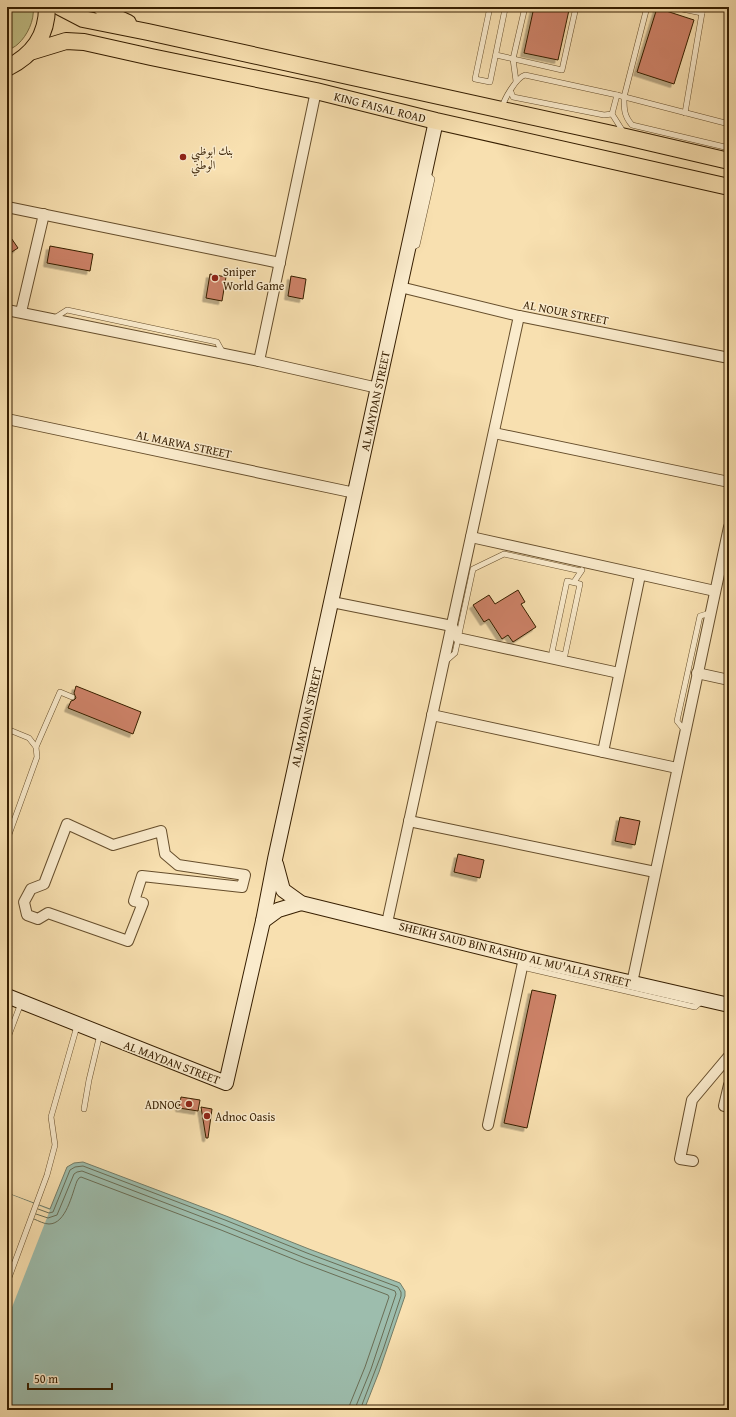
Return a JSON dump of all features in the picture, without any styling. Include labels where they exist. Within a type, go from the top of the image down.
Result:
[{"type":"main road","points":[[7,68],[19,62],[30,52],[41,36],[47,18],[47,7]]},
{"type":"main road","name":"KING FAISAL ROAD","points":[[60,7],[83,19],[144,31],[729,161]]},
{"type":"main road","points":[[101,7],[115,17],[144,31]]},
{"type":"main road","name":"KING FAISAL ROAD","points":[[30,52],[66,40],[84,42],[316,91],[436,121],[729,187]]},
{"type":"street","points":[[259,361],[316,91]]},
{"type":"street","name":"AL MAYDAN STREET","points":[[7,996],[226,1083],[263,921],[275,859],[436,121]]},
{"type":"street","points":[[7,206],[280,263]]},
{"type":"street","points":[[21,312],[44,214]]},
{"type":"street","name":"AL NOUR STREET","points":[[400,287],[519,316],[729,358]]},
{"type":"street","points":[[7,310],[259,361],[378,388]]},
{"type":"street","points":[[387,923],[519,316]]},
{"type":"street","name":"AL MARWA STREET","points":[[7,419],[355,493]]},
{"type":"street","points":[[494,433],[729,482]]},
{"type":"street","points":[[632,983],[729,527]]},
{"type":"street","points":[[471,537],[584,567],[640,575],[715,591]]},
{"type":"street","points":[[603,752],[640,575]]},
{"type":"street","points":[[332,602],[452,626]]},
{"type":"street","points":[[452,626],[458,638],[619,673]]},
{"type":"street","points":[[698,673],[729,680]]},
{"type":"street","points":[[432,715],[677,768]]},
{"type":"street","points":[[409,821],[655,872]]},
{"type":"street","points":[[67,824],[113,845],[161,831],[165,854],[178,865],[245,874],[242,887],[142,876],[134,901],[143,903],[128,941],[48,914],[38,919],[27,915],[24,902],[31,889],[44,884],[67,824]]},
{"type":"street","name":"SHEIKH SAUD BIN RASHID AL MU'ALLA STREET","points":[[275,859],[283,890],[301,903],[387,923],[523,962],[632,983],[729,1005]]},
{"type":"street","points":[[263,921],[278,910],[301,903]]},
{"type":"street","points":[[488,1125],[523,962]]},
{"type":"street","points":[[693,1162],[680,1159],[692,1100],[729,1056]]},
{"type":"street","points":[[724,1106],[729,1085]]},
{"type":"lane","points":[[490,7],[475,79],[490,82],[506,9],[496,7]]},
{"type":"lane","points":[[516,81],[513,59],[525,7]]},
{"type":"lane","points":[[496,55],[562,70],[576,7]]},
{"type":"lane","points":[[647,7],[624,97],[626,119],[632,125],[729,148]]},
{"type":"lane","points":[[672,7],[702,13]]},
{"type":"lane","points":[[684,113],[703,7]]},
{"type":"lane","points":[[502,110],[503,104],[516,81],[521,76],[525,75],[617,95],[729,124]]},
{"type":"lane","points":[[511,92],[513,97],[604,115],[612,114]]},
{"type":"lane","points":[[617,95],[612,114],[626,137]]},
{"type":"lane","points":[[443,663],[455,653],[473,569],[504,554],[584,567],[574,582]]},
{"type":"lane","points":[[567,581],[574,582],[580,584],[565,655],[552,652],[567,581]]},
{"type":"lane","points":[[685,732],[677,721],[700,616],[710,613]]},
{"type":"lane","points":[[36,746],[60,692],[72,697]]},
{"type":"lane","points":[[7,729],[29,738],[36,746],[38,757],[7,840]]},
{"type":"lane","points":[[523,962],[695,1007],[704,999]]},
{"type":"lane","points":[[7,1040],[21,1002]]},
{"type":"lane","points":[[7,1283],[47,1175],[55,1145],[51,1117],[77,1025]]},
{"type":"lane","points":[[84,1109],[100,1034]]},
{"type":"shaded area","points":[[7,7],[33,7],[33,17],[30,27],[21,41],[7,51]]},
{"type":"water","points":[[83,1162],[400,1283],[405,1291],[405,1296],[379,1372],[364,1410],[7,1410],[7,1193],[50,1209],[67,1167],[74,1163]]},
{"type":"pier","points":[[7,1193],[50,1210],[7,1320]]},
{"type":"building","points":[[534,7],[555,7],[569,10],[558,60],[524,53]]},
{"type":"building","points":[[657,8],[694,20],[674,84],[637,72]]},
{"type":"building","points":[[7,232],[18,248],[7,255]]},
{"type":"building","points":[[50,246],[93,254],[90,271],[47,263]]},
{"type":"building","points":[[210,274],[226,277],[222,301],[206,298]]},
{"type":"building","points":[[291,276],[306,279],[303,299],[288,296]]},
{"type":"building","points":[[518,590],[525,602],[521,604],[536,627],[513,642],[508,635],[502,639],[489,619],[484,622],[473,605],[489,595],[495,604]]},
{"type":"building","points":[[76,686],[141,712],[133,734],[68,708],[71,701],[76,698],[74,693]]},
{"type":"building","points":[[620,817],[640,821],[635,845],[615,841]]},
{"type":"building","points":[[458,854],[484,860],[480,878],[454,872]]},
{"type":"building","points":[[532,990],[556,995],[527,1128],[504,1123]]},
{"type":"building","name":"ADNOC","points":[[181,1097],[200,1100],[198,1111],[179,1108]]},
{"type":"building","name":"Adnoc Oasis","points":[[201,1107],[212,1109],[208,1138],[206,1138]]},
{"type":"place","name":"بنك ابوظبي الوطني","points":[[183,157]]},
{"type":"place","name":"Sniper World Game","points":[[215,278]]},
{"type":"place","name":"ADNOC","points":[[189,1104]]},
{"type":"place","name":"Adnoc Oasis","points":[[207,1116]]}]
